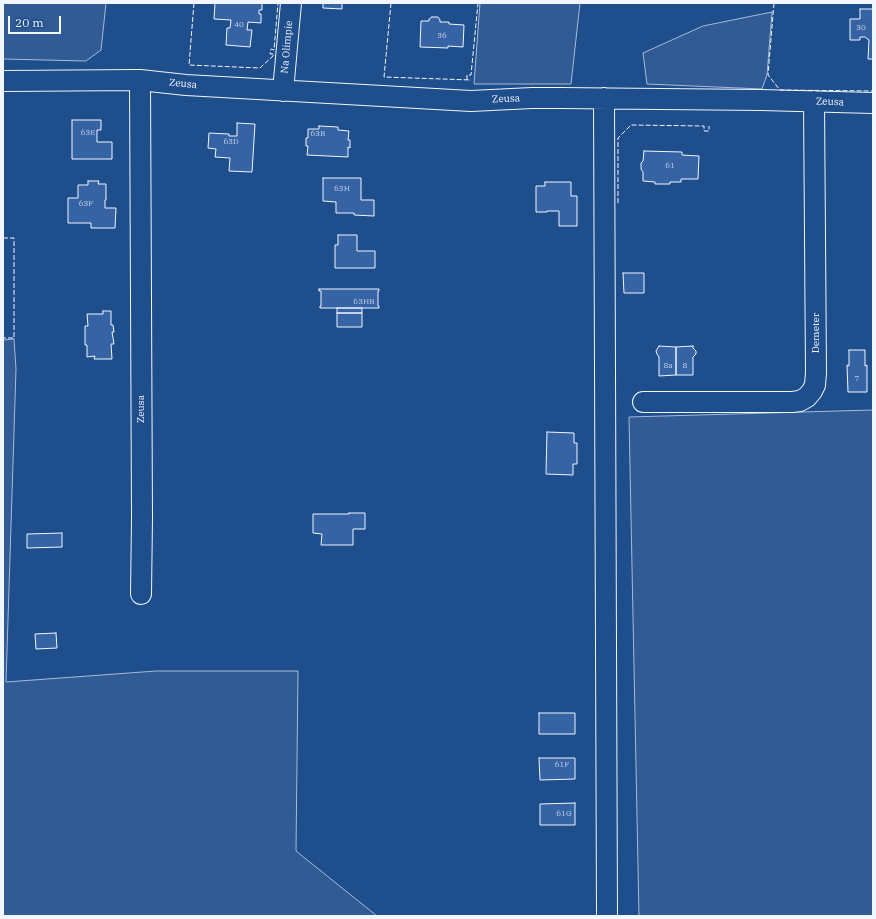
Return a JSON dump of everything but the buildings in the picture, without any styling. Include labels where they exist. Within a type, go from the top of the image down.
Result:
[{"type":"street","name":"Na Olimpie","points":[[283,91],[291,3]]},
{"type":"street","name":"Zeusa","points":[[140,80],[141,594]]},
{"type":"street","name":"Zeusa","points":[[3,81],[140,80],[186,85],[471,101],[532,98],[604,98],[814,101],[873,104]]},
{"type":"street","points":[[604,98],[607,916]]},
{"type":"street","name":"Demeter","points":[[643,402],[792,402],[800,401],[807,397],[812,391],[815,385],[816,373],[814,101]]},
{"type":"shaded area","points":[[3,3],[106,3],[101,50],[86,61],[3,59]]},
{"type":"shaded area","points":[[480,3],[580,3],[571,84],[474,84]]},
{"type":"shaded area","points":[[772,12],[767,75],[762,89],[647,84],[643,53],[703,26]]},
{"type":"shaded area","points":[[14,339],[16,369],[6,682],[156,671],[298,671],[296,851],[377,916],[3,916],[3,340]]},
{"type":"shaded area","points":[[873,410],[873,916],[639,916],[629,417]]},
{"type":"fence","points":[[194,3],[189,65],[260,68],[274,54],[270,54],[271,49],[274,50],[278,3]]},
{"type":"fence","points":[[391,3],[384,77],[471,80]]},
{"type":"fence","points":[[467,80],[467,75],[471,75],[478,3]]},
{"type":"fence","points":[[774,3],[768,75],[780,90],[873,91]]},
{"type":"fence","points":[[618,203],[618,138],[631,125],[704,126],[704,131],[709,131],[709,126]]},
{"type":"fence","points":[[3,238],[14,238],[14,338],[3,338]]}]
